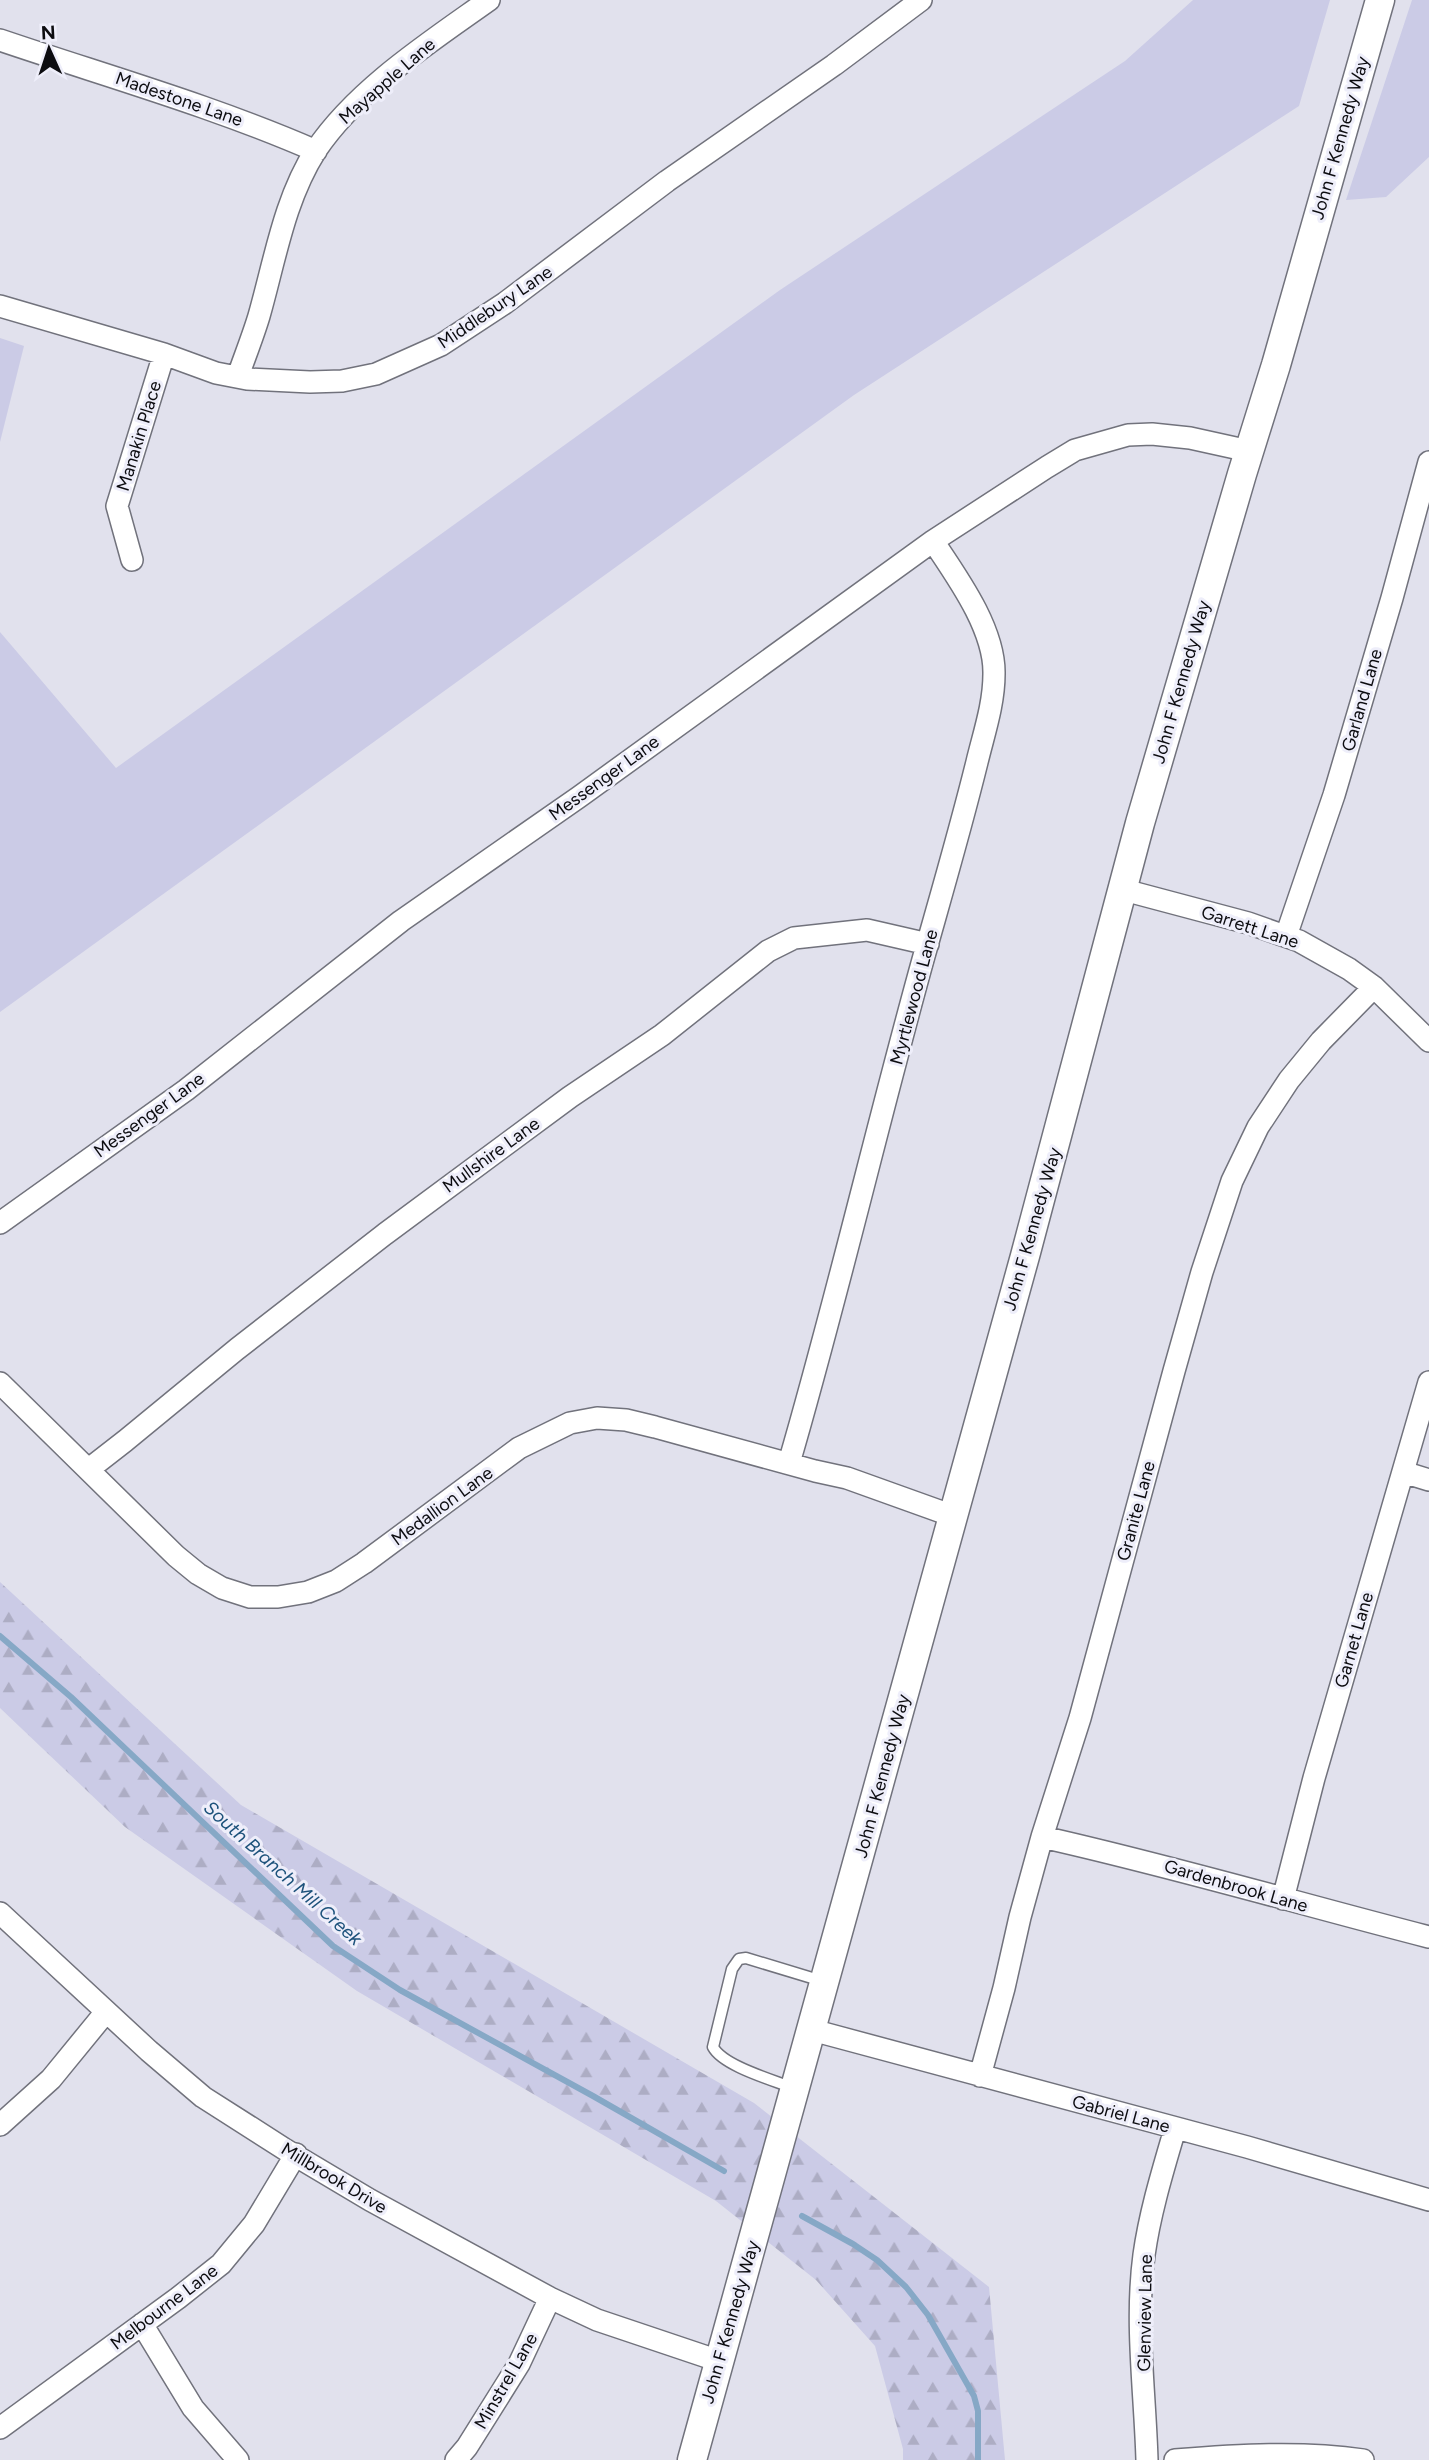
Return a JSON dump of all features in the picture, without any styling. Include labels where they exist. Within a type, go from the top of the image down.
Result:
[{"type":"street","name":"Middlebury Lane","points":[[0,306],[164,354],[216,373],[278,382],[342,381],[376,374],[441,345],[505,303],[678,173],[921,0]]},
{"type":"street","name":"John F Kennedy Way","points":[[692,2460],[813,2030],[1140,823],[1276,365],[1380,0]]},
{"type":"street","name":"Mayapple Lane","points":[[238,376],[291,202],[316,151],[356,102],[477,3]]},
{"type":"street","name":"Madestone Lane","points":[[0,40],[266,129],[316,151]]},
{"type":"street","name":"Manakin Place","points":[[132,560],[117,506],[164,354]]},
{"type":"street","name":"Messenger Lane","points":[[0,1223],[186,1090],[401,921],[579,797],[933,541],[1056,461],[1075,450],[1128,435],[1152,434],[1190,438],[1249,451]]},
{"type":"street","name":"Garland Lane","points":[[1286,936],[1334,795],[1429,462]]},
{"type":"street","name":"Myrtlewood Lane","points":[[789,1463],[955,850],[992,700],[995,671],[990,646],[969,594],[933,541]]},
{"type":"street","name":"Garrett Lane","points":[[1124,890],[1286,936],[1324,955],[1374,987],[1429,1041]]},
{"type":"street","name":"Mullshire Lane","points":[[89,1469],[385,1234],[570,1097],[662,1035],[768,951],[794,938],[867,930],[928,944]]},
{"type":"street","name":"Granite Lane","points":[[980,2076],[1042,1837],[1084,1707],[1167,1394],[1202,1272],[1232,1181],[1258,1127],[1289,1080],[1321,1041],[1374,987]]},
{"type":"street","name":"Garnet Lane","points":[[1283,1899],[1311,1787],[1429,1382]]},
{"type":"street","name":"Medallion Lane","points":[[0,1383],[176,1556],[198,1574],[222,1588],[250,1597],[278,1597],[307,1592],[336,1581],[519,1448],[570,1423],[597,1418],[626,1420],[875,1486],[953,1516]]},
{"type":"street","points":[[1403,1472],[1429,1480]]},
{"type":"street","name":"Gardenbrook Lane","points":[[1042,1837],[1152,1862],[1238,1888],[1429,1937]]},
{"type":"street","name":"Millbrook Drive","points":[[0,1913],[105,2013],[203,2096],[231,2116],[370,2200],[551,2298],[597,2320],[719,2361]]},
{"type":"street","points":[[0,2125],[51,2078],[105,2013]]},
{"type":"street","name":"Gabriel Lane","points":[[813,2030],[1429,2200]]},
{"type":"street","name":"Glenview Lane","points":[[1147,2460],[1141,2323],[1144,2255],[1175,2129]]},
{"type":"street","name":"Melbourne Lane","points":[[0,2428],[221,2264],[254,2224],[296,2154]]},
{"type":"street","name":"Minstrel Lane","points":[[456,2460],[519,2364],[551,2298]]},
{"type":"street","points":[[142,2324],[193,2408],[238,2460]]},
{"type":"street","points":[[1175,2460],[1237,2456],[1327,2456],[1363,2460]]},
{"type":"lane","points":[[796,2089],[749,2071],[717,2054],[713,2047],[732,1969],[739,1959],[746,1958],[825,1982]]},
{"type":"green space","points":[[1193,0],[1330,0],[1299,106],[854,395],[0,1012],[0,632],[116,768],[780,290],[1125,61]]},
{"type":"green space","points":[[1412,0],[1429,0],[1429,157],[1386,197],[1346,200]]},
{"type":"green space","points":[[0,338],[24,346],[0,442]]},
{"type":"green space","points":[[0,1582],[241,1805],[754,2103],[989,2287],[1005,2460],[903,2460],[903,2449],[875,2346],[816,2280],[716,2201],[357,1991],[125,1827],[0,1708]]},
{"type":"waterway","name":"South Branch Mill Creek","points":[[0,1636],[71,1697],[333,1946],[400,1990],[724,2171]]},
{"type":"waterway","name":"South Branch Mill Creek","points":[[802,2216],[877,2260],[906,2287],[928,2315],[974,2396],[978,2411],[978,2460]]}]
